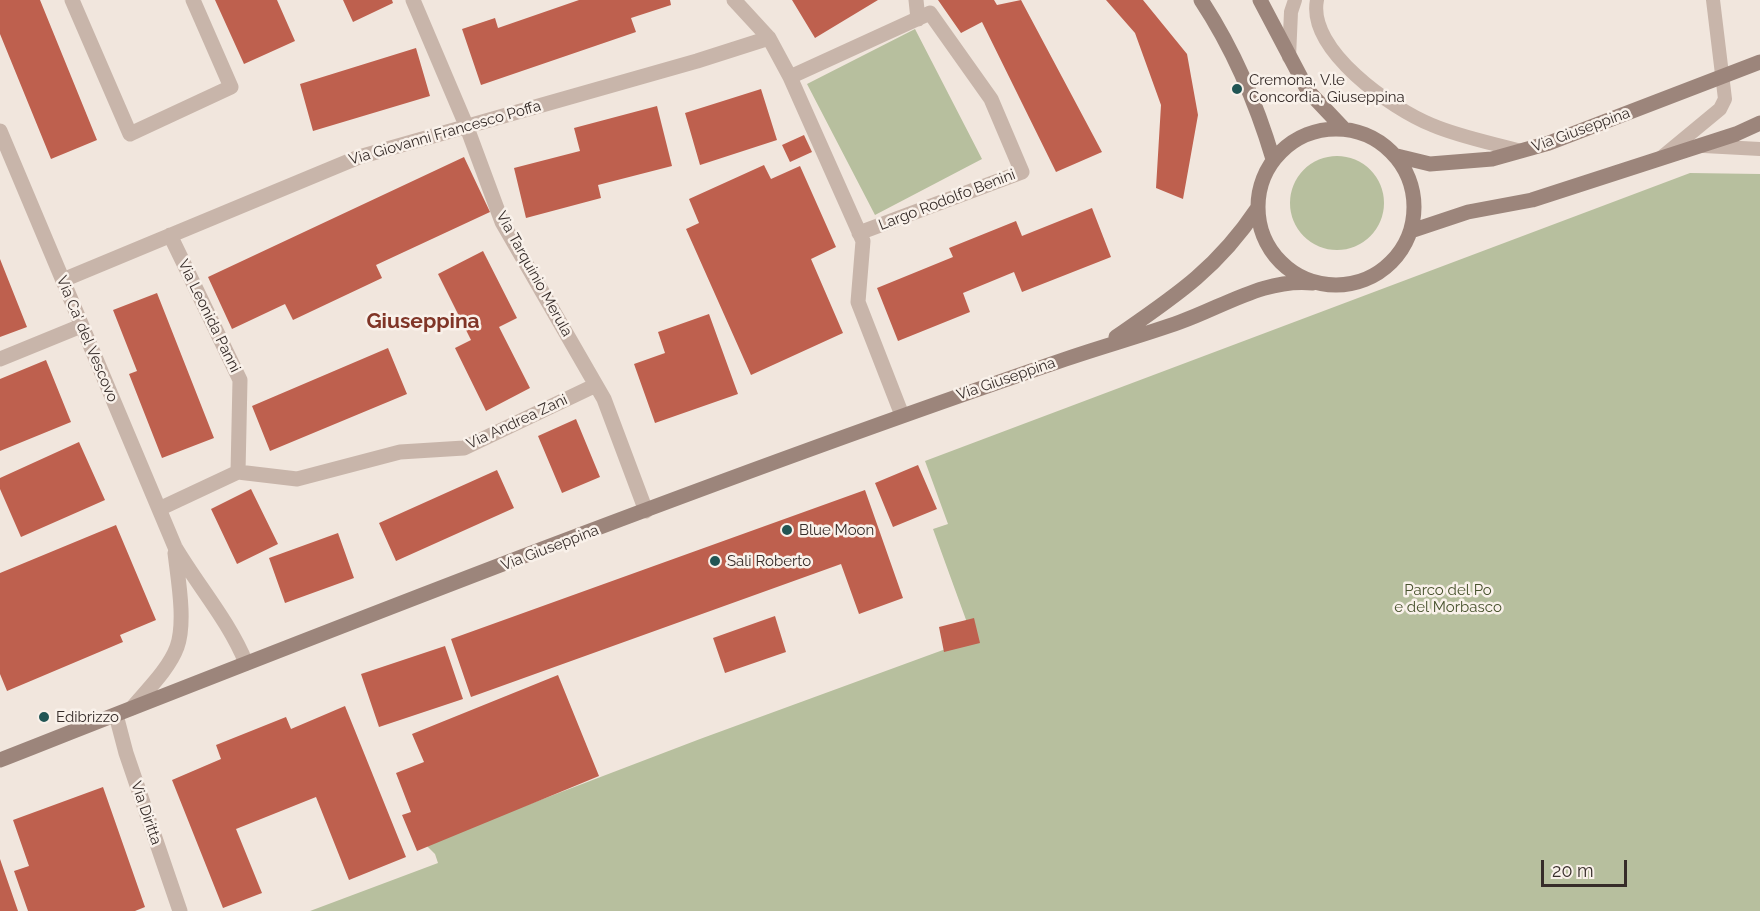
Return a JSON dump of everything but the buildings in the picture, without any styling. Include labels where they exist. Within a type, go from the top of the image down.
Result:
[{"type":"main road","points":[[1202,0],[1238,63],[1258,110],[1273,159]]},
{"type":"main road","points":[[1260,0],[1289,59],[1308,91],[1343,128]]},
{"type":"main road","name":"Via Giuseppina","points":[[1396,156],[1430,164],[1462,164],[1492,159],[1550,143],[1760,62]]},
{"type":"main road","points":[[1411,231],[1468,212],[1532,200],[1736,134],[1760,123]]},
{"type":"main road","name":"Via Giuseppina","points":[[0,760],[246,663],[902,415],[1104,345],[1181,321],[1270,286],[1290,281],[1338,286],[1362,282],[1383,270],[1400,253],[1411,231],[1415,205],[1410,179],[1396,156],[1372,137],[1343,128],[1316,130],[1292,141],[1273,159],[1261,183],[1257,209],[1262,234],[1273,255],[1291,272],[1313,283]]},
{"type":"main road","name":"Via Giuseppina","points":[[1104,345],[1207,270],[1235,242],[1257,209]]},
{"type":"street","points":[[72,0],[130,134],[231,87],[193,0]]},
{"type":"street","name":"Via Tarquinio Merula","points":[[413,0],[502,222],[604,399],[646,511]]},
{"type":"street","name":"Largo Rodolfo Benini","points":[[734,0],[769,38],[790,77],[860,233],[863,241],[858,302],[902,415]]},
{"type":"street","points":[[790,77],[918,19],[916,0]]},
{"type":"street","name":"Largo Rodolfo Benini","points":[[860,233],[1022,172],[991,99],[930,13],[918,19]]},
{"type":"street","name":"Via Giovanni Francesco Poffa","points":[[63,280],[359,157],[465,125],[697,61],[769,38]]},
{"type":"street","name":"Via Ca' del Vescovo","points":[[0,131],[175,547],[195,581],[236,637],[246,663]]},
{"type":"street","name":"Via Leonida Panni","points":[[170,235],[240,380],[238,472]]},
{"type":"street","points":[[0,358],[81,326]]},
{"type":"street","name":"Via Andrea Zani","points":[[238,472],[297,479],[400,452],[464,448],[596,385]]},
{"type":"street","points":[[159,509],[238,472]]},
{"type":"street","name":"Via Ca' del Vescovo","points":[[132,708],[167,664],[178,645],[179,589],[175,547]]},
{"type":"street","name":"Via Diritta","points":[[116,715],[126,753],[180,911]]},
{"type":"lane","points":[[1289,59],[1291,12],[1295,0]]},
{"type":"lane","points":[[1317,0],[1317,20],[1329,45],[1359,78],[1400,109],[1433,126],[1521,151]]},
{"type":"lane","points":[[1662,157],[1719,109],[1725,99],[1713,0]]},
{"type":"lane","points":[[1696,146],[1760,148]]},
{"type":"green space","points":[[915,29],[982,159],[875,215],[807,84]]},
{"type":"green space","points":[[1337,156],[1355,159],[1370,170],[1381,185],[1384,203],[1381,221],[1370,236],[1355,247],[1337,250],[1319,247],[1304,236],[1293,221],[1290,203],[1293,185],[1304,170],[1319,159]]},
{"type":"green space","name":"Parco del Po e del Morbasco","points":[[1690,173],[1760,174],[1760,911],[310,911],[438,863],[435,854],[425,844],[700,739],[973,639],[933,529],[948,524],[925,461]]},
{"type":"place","name":"Cremona, V.le Concordia, Giuseppina","points":[[1237,89]]},
{"type":"place","name":"Blue Moon","points":[[787,530]]},
{"type":"place","name":"Sali Roberto","points":[[715,561]]},
{"type":"place","name":"Edibrizzo","points":[[44,717]]},
{"type":"district","name":"Giuseppina","points":[[423,322]]}]
